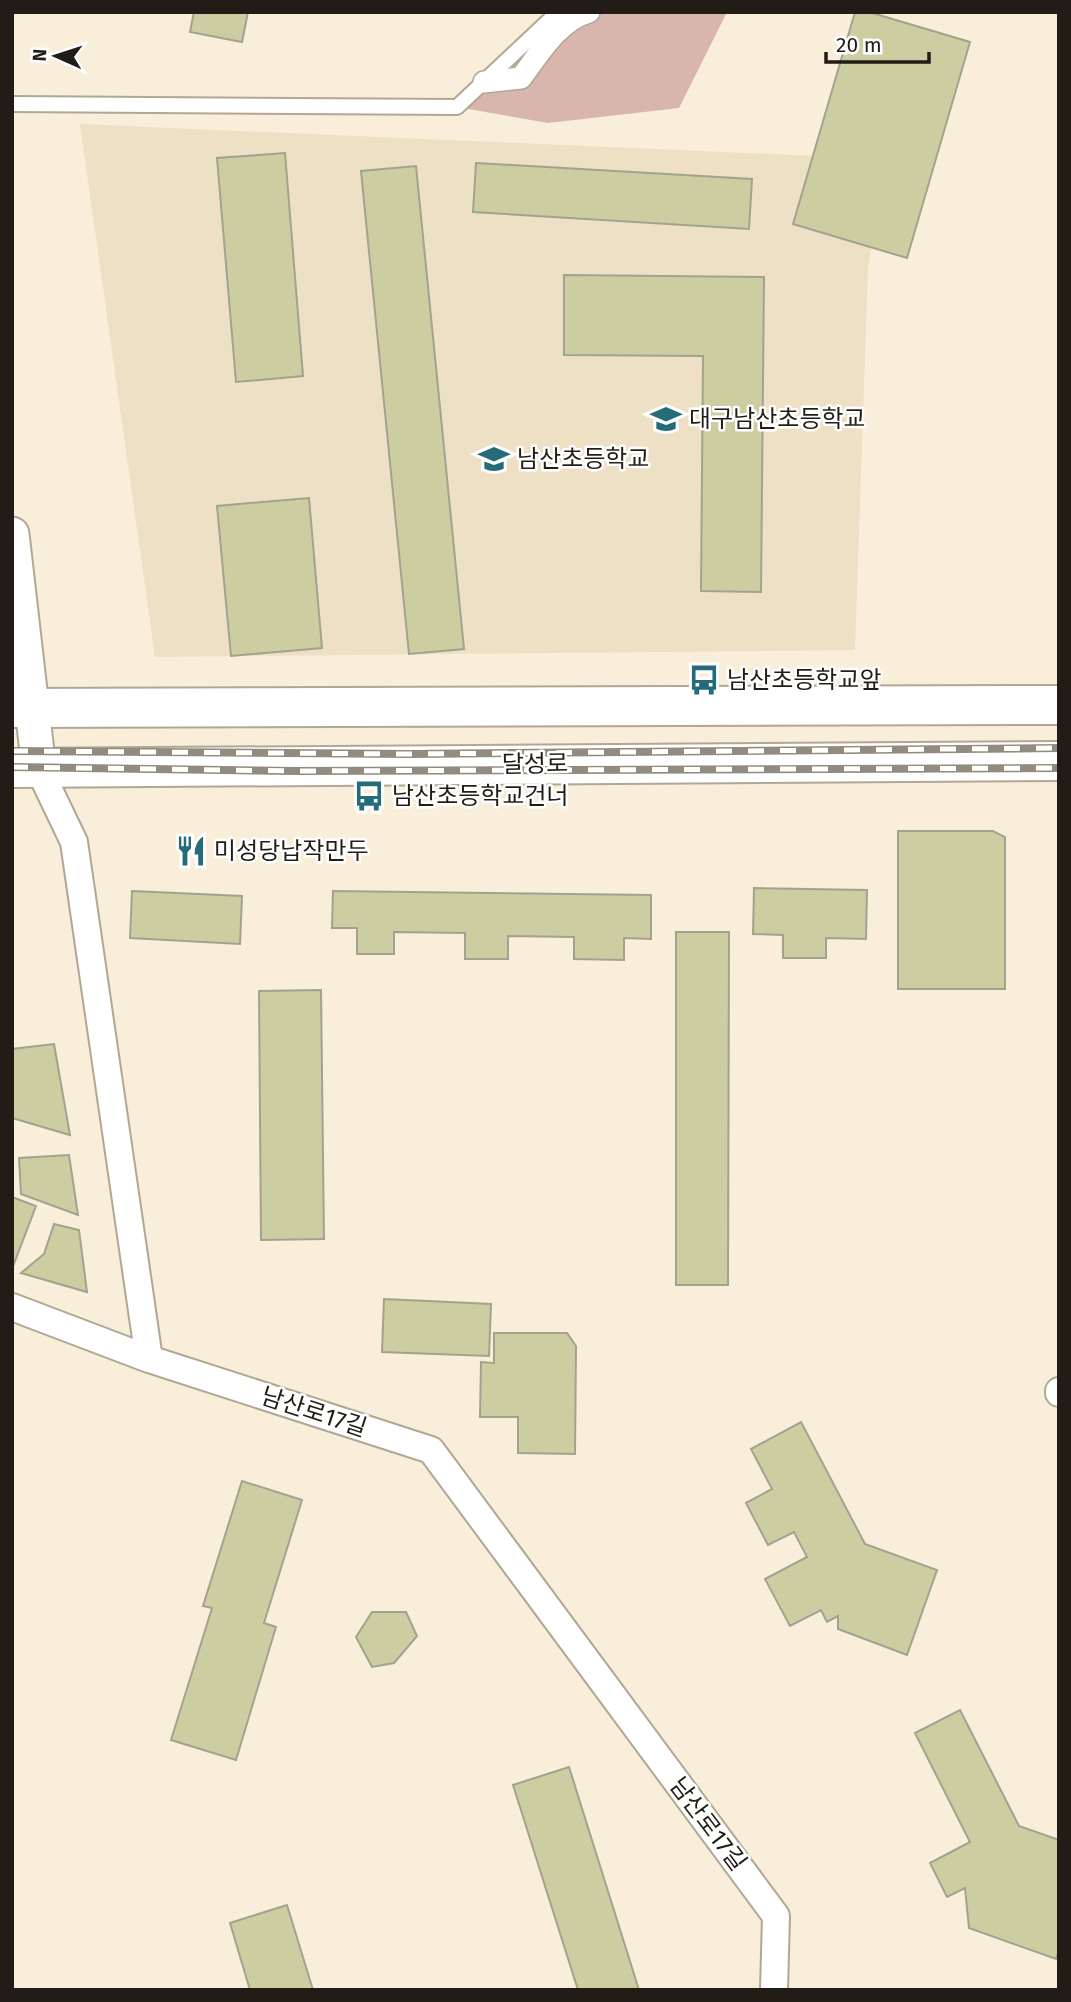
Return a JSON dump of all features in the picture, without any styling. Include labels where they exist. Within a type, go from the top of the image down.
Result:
[{"type":"main road","points":[[22,708],[1059,705]]},
{"type":"main road","name":"달성로","points":[[26,768],[1059,761]]},
{"type":"street","points":[[484,82],[522,78],[555,34],[562,16],[589,12]]},
{"type":"street","points":[[12,534],[26,768],[74,842],[149,1359]]},
{"type":"street","name":"남산로17길","points":[[12,1307],[149,1359],[431,1450],[776,1916],[774,1990]]},
{"type":"lane","points":[[12,104],[457,107],[484,82]]},
{"type":"shaded area","points":[[558,12],[727,12],[679,108],[548,123],[457,107]]},
{"type":"shaded area","name":"남산초등학교","points":[[80,124],[887,159],[868,268],[855,650],[155,657]]},
{"type":"building","points":[[194,12],[248,12],[242,42],[190,32]]},
{"type":"building","points":[[855,12],[869,12],[970,42],[907,258],[793,224]]},
{"type":"building","points":[[285,153],[303,376],[236,382],[217,158]]},
{"type":"building","points":[[476,163],[752,179],[749,229],[473,212]]},
{"type":"building","points":[[416,166],[464,649],[409,654],[361,171]]},
{"type":"building","points":[[564,275],[764,277],[761,592],[701,591],[703,356],[564,355]]},
{"type":"building","points":[[309,498],[322,648],[231,656],[217,506]]},
{"type":"building","points":[[898,831],[993,831],[1005,837],[1005,989],[898,989]]},
{"type":"building","points":[[754,888],[867,890],[866,939],[826,938],[826,958],[783,958],[783,935],[753,934]]},
{"type":"building","points":[[132,891],[242,896],[240,944],[130,938]]},
{"type":"building","points":[[333,891],[651,895],[651,939],[624,938],[624,960],[574,959],[574,937],[508,936],[508,959],[465,959],[465,933],[394,932],[394,954],[357,954],[357,928],[332,928]]},
{"type":"building","points":[[676,932],[729,932],[728,1285],[676,1285]]},
{"type":"building","points":[[321,990],[324,1239],[261,1240],[259,991]]},
{"type":"building","points":[[54,1044],[70,1135],[12,1118],[12,1049]]},
{"type":"building","points":[[69,1155],[78,1215],[21,1194],[19,1158]]},
{"type":"building","points":[[12,1197],[36,1206],[12,1269]]},
{"type":"building","points":[[54,1224],[79,1230],[87,1292],[21,1273],[44,1254]]},
{"type":"building","points":[[384,1299],[491,1304],[489,1356],[382,1352]]},
{"type":"building","points":[[494,1333],[567,1333],[576,1346],[575,1454],[518,1453],[518,1417],[480,1417],[481,1362],[494,1363]]},
{"type":"building","points":[[801,1422],[865,1544],[937,1570],[907,1655],[838,1629],[838,1616],[827,1622],[821,1610],[790,1626],[765,1579],[807,1557],[794,1532],[768,1545],[746,1503],[772,1489],[751,1449]]},
{"type":"building","points":[[242,1481],[302,1500],[264,1623],[276,1627],[236,1760],[171,1740],[212,1608],[203,1606]]},
{"type":"building","points":[[372,1612],[406,1612],[417,1636],[394,1663],[372,1667],[356,1637]]},
{"type":"building","points":[[960,1710],[1019,1826],[1059,1840],[1059,1950],[1056,1959],[969,1928],[965,1888],[947,1897],[930,1863],[970,1842],[915,1733]]},
{"type":"building","points":[[569,1767],[639,1990],[578,1990],[513,1785]]},
{"type":"building","points":[[287,1905],[313,1990],[250,1990],[230,1923]]},
{"type":"railway","points":[[12,751],[410,754],[1059,748]]},
{"type":"railway","points":[[12,767],[296,771],[1059,768]]},
{"type":"place","name":"대구남산초등학교","points":[[666,419]]},
{"type":"place","name":"남산초등학교","points":[[494,459]]},
{"type":"place","name":"남산초등학교앞","points":[[704,680]]},
{"type":"place","name":"남산초등학교건너","points":[[369,796]]},
{"type":"place","name":"미성당납작만두","points":[[191,851]]}]
